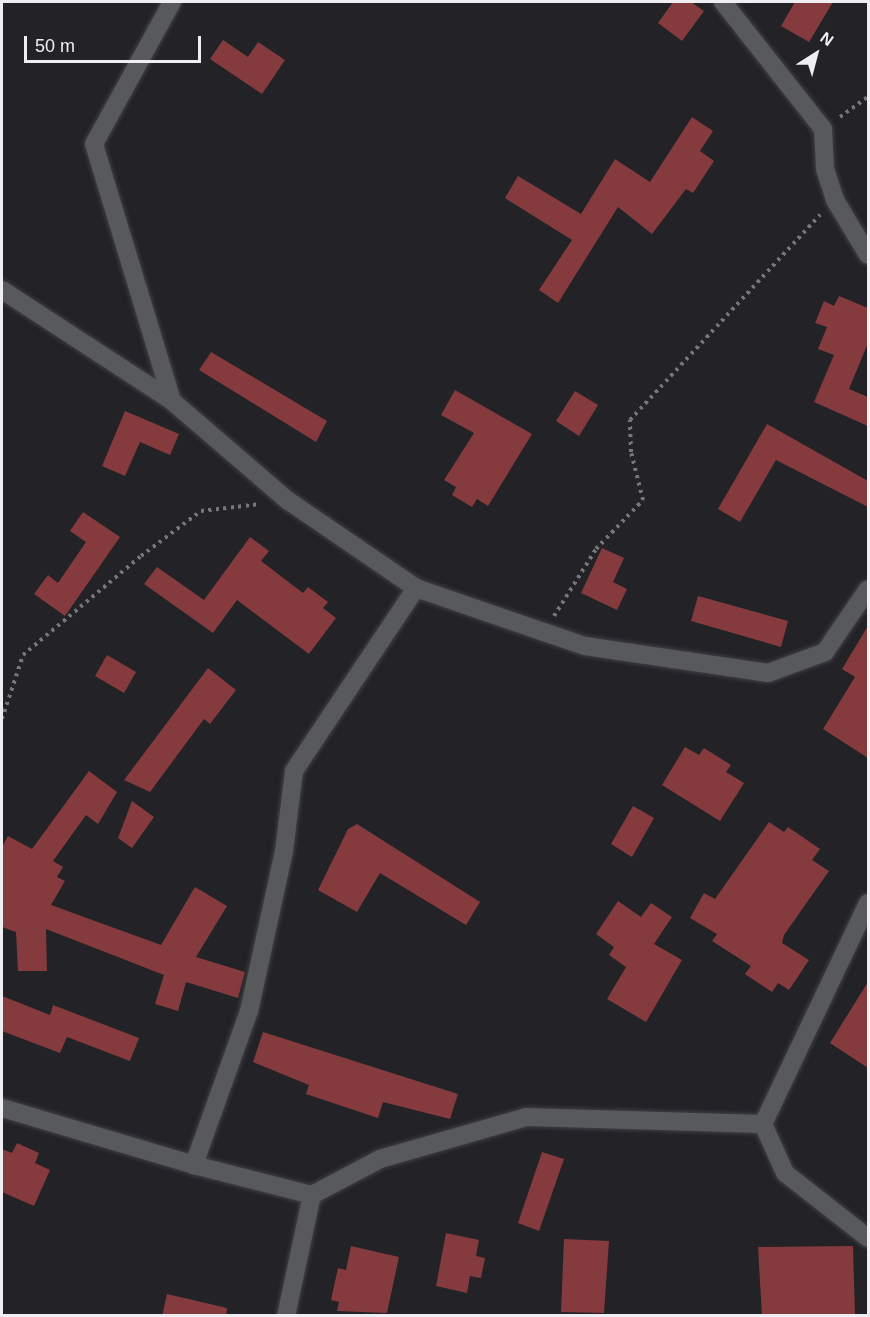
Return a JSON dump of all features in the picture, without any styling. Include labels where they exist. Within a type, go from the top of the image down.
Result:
[{"type":"street","points":[[172,2],[94,144],[172,401]]},
{"type":"street","points":[[723,2],[823,129],[825,169],[836,200],[868,255]]},
{"type":"street","points":[[2,290],[172,401],[287,500],[416,588],[585,646],[768,673],[825,652],[868,589]]},
{"type":"street","points":[[194,1165],[249,1011],[284,851],[294,771],[416,588]]},
{"type":"street","points":[[868,903],[763,1124],[785,1173],[868,1238]]},
{"type":"street","points":[[2,1108],[194,1165],[312,1195],[380,1159],[526,1117],[763,1124]]},
{"type":"street","points":[[286,1316],[312,1195]]},
{"type":"path","points":[[823,129],[868,97]]},
{"type":"path","points":[[544,632],[596,549],[643,500],[631,452],[630,420],[836,200]]},
{"type":"path","points":[[2,719],[23,655],[141,556],[201,511],[287,500]]},
{"type":"building","points":[[673,2],[691,2],[704,11],[682,41],[658,23]]},
{"type":"building","points":[[795,2],[833,2],[809,42],[781,26]]},
{"type":"building","points":[[223,40],[248,57],[258,42],[285,60],[262,94],[210,59]]},
{"type":"building","points":[[692,117],[713,131],[700,151],[714,161],[693,193],[686,189],[652,234],[618,207],[558,303],[539,290],[572,240],[505,198],[518,176],[581,214],[615,159],[650,182]]},
{"type":"building","points":[[839,296],[868,308],[868,343],[849,389],[868,397],[868,426],[814,402],[834,355],[818,349],[827,327],[815,323],[824,301],[834,306]]},
{"type":"building","points":[[211,352],[327,421],[316,442],[199,370]]},
{"type":"building","points":[[455,390],[532,434],[488,506],[477,499],[472,507],[452,495],[456,487],[444,480],[474,433],[441,415]]},
{"type":"building","points":[[575,391],[598,405],[579,436],[556,421]]},
{"type":"building","points":[[125,411],[179,434],[170,455],[140,442],[125,476],[102,466]]},
{"type":"building","points":[[767,424],[868,481],[868,507],[776,460],[740,522],[718,509]]},
{"type":"building","points":[[83,512],[120,537],[65,616],[34,594],[48,575],[58,583],[86,542],[70,531]]},
{"type":"building","points":[[250,537],[269,551],[261,561],[303,593],[308,587],[328,602],[323,608],[336,618],[309,654],[237,600],[213,633],[144,584],[157,567],[204,600]]},
{"type":"building","points":[[602,548],[624,558],[613,582],[627,589],[617,610],[581,593]]},
{"type":"building","points":[[698,596],[788,621],[781,647],[691,621]]},
{"type":"building","points":[[868,626],[868,758],[823,729],[855,677],[842,669]]},
{"type":"building","points":[[107,655],[136,672],[124,693],[95,676]]},
{"type":"building","points":[[208,668],[236,690],[210,724],[204,719],[150,792],[124,780]]},
{"type":"building","points":[[685,747],[699,755],[704,748],[731,765],[726,772],[744,783],[720,821],[662,785]]},
{"type":"building","points":[[89,771],[117,792],[98,824],[86,815],[53,861],[63,867],[57,877],[65,881],[51,905],[161,945],[195,887],[227,906],[196,957],[245,972],[238,998],[186,982],[178,1011],[155,1004],[164,975],[46,929],[47,971],[18,971],[16,932],[2,927],[2,847],[8,836],[32,849]]},
{"type":"building","points":[[132,801],[154,817],[132,848],[118,838]]},
{"type":"building","points":[[633,806],[654,818],[632,857],[611,844]]},
{"type":"building","points":[[769,822],[784,832],[788,827],[820,849],[812,860],[829,871],[784,935],[782,943],[809,960],[789,990],[778,983],[772,992],[745,974],[751,966],[712,941],[717,934],[690,918],[704,893],[715,899]]},
{"type":"building","points":[[357,824],[480,902],[466,925],[380,873],[357,912],[318,890],[348,829]]},
{"type":"building","points":[[618,901],[641,917],[651,903],[672,917],[654,944],[682,960],[646,1022],[607,999],[626,967],[609,955],[614,947],[596,934]]},
{"type":"building","points":[[868,982],[868,1068],[830,1043]]},
{"type":"building","points":[[2,996],[50,1015],[53,1005],[139,1038],[130,1061],[67,1037],[60,1053],[2,1031]]},
{"type":"building","points":[[263,1032],[458,1094],[450,1119],[383,1102],[378,1118],[306,1094],[309,1085],[253,1062]]},
{"type":"building","points":[[17,1143],[39,1153],[35,1163],[50,1170],[34,1206],[2,1192],[2,1149],[12,1153]]},
{"type":"building","points":[[542,1152],[564,1159],[539,1231],[518,1223]]},
{"type":"building","points":[[446,1233],[479,1240],[476,1256],[485,1258],[481,1278],[470,1276],[467,1293],[436,1286]]},
{"type":"building","points":[[564,1239],[609,1241],[604,1313],[561,1312]]},
{"type":"building","points":[[351,1246],[399,1257],[387,1313],[337,1311],[339,1302],[331,1300],[338,1268],[346,1270]]},
{"type":"building","points":[[853,1246],[855,1316],[762,1316],[758,1247]]},
{"type":"building","points":[[167,1294],[227,1308],[226,1316],[162,1316]]}]
